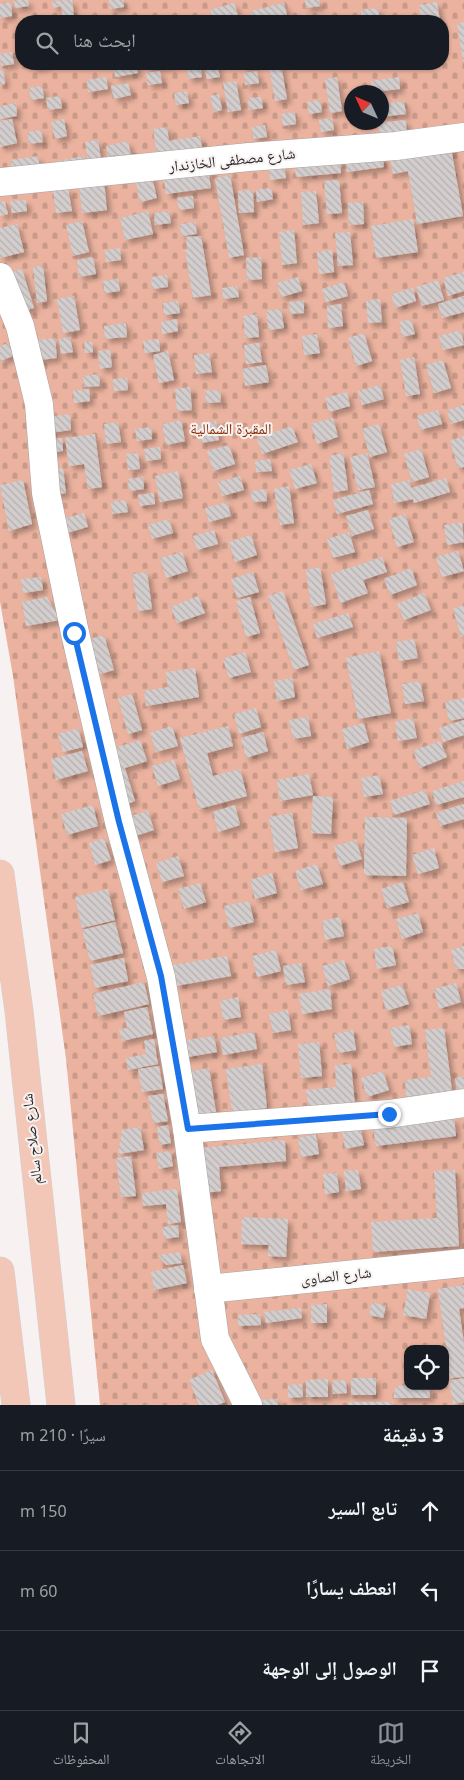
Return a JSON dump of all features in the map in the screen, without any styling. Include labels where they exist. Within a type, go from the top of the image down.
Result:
[{"type":"highway","name":"شارع صلاح سالم","points":[[0,874],[19,1011],[61,1405]]},
{"type":"highway","points":[[0,1271],[16,1405]]},
{"type":"street","name":"شارع مصطفى الخازندار","points":[[0,182],[396,146],[464,136]]},
{"type":"street","points":[[0,277],[20,326],[39,404],[46,492],[74,633],[119,822],[161,976],[188,1129],[215,1339],[248,1405]]},
{"type":"street","points":[[188,1129],[389,1114],[464,1103]]},
{"type":"street","name":"شارع الصاوى","points":[[208,1289],[464,1263]]},
{"type":"green space","name":"المقبرة الشمالية","points":[[0,0],[464,0],[464,1405],[100,1405],[66,1059],[13,676],[0,602]]},
{"type":"building","points":[[14,0],[28,0],[29,6],[15,8]]},
{"type":"building","points":[[72,0],[74,15],[62,15],[61,6],[53,8],[52,1]]},
{"type":"building","points":[[109,0],[123,0],[124,7],[110,9]]},
{"type":"building","points":[[305,0],[319,0],[320,6],[306,8]]},
{"type":"building","points":[[11,2],[12,16],[0,18],[0,4]]},
{"type":"building","points":[[437,2],[439,15],[420,15],[419,5]]},
{"type":"building","points":[[234,3],[238,15],[212,15],[210,10]]},
{"type":"building","points":[[284,3],[287,15],[252,15],[251,11]]},
{"type":"building","points":[[378,8],[379,15],[361,15],[361,10]]},
{"type":"building","points":[[464,22],[464,61],[463,61],[457,24]]},
{"type":"building","points":[[12,52],[14,64],[1,66],[0,54]]},
{"type":"building","points":[[3,69],[5,84],[0,85],[0,70]]},
{"type":"building","points":[[114,70],[137,70],[138,73],[115,77]]},
{"type":"building","points":[[187,70],[201,70],[202,77],[188,79]]},
{"type":"building","points":[[205,70],[218,70],[220,77],[207,79]]},
{"type":"building","points":[[270,70],[282,70],[287,99],[275,101]]},
{"type":"building","points":[[160,71],[162,83],[148,85],[146,73]]},
{"type":"building","points":[[257,71],[259,83],[245,85],[244,73]]},
{"type":"building","points":[[106,77],[108,89],[88,92],[87,80]]},
{"type":"building","points":[[337,77],[342,111],[330,113],[325,79]]},
{"type":"building","points":[[399,77],[400,89],[389,90],[389,85],[371,85],[371,81]]},
{"type":"building","points":[[236,81],[241,110],[228,112],[223,83]]},
{"type":"building","points":[[128,83],[131,95],[114,99],[111,86]]},
{"type":"building","points":[[42,86],[44,98],[31,100],[29,88]]},
{"type":"building","points":[[187,91],[189,103],[176,105],[174,93]]},
{"type":"building","points":[[219,94],[222,110],[214,112],[210,96]]},
{"type":"building","points":[[60,96],[62,108],[48,110],[46,98]]},
{"type":"building","points":[[261,97],[263,108],[249,110],[248,98]]},
{"type":"building","points":[[320,100],[322,112],[309,114],[307,102]]},
{"type":"building","points":[[404,101],[406,114],[389,116],[389,103]]},
{"type":"building","points":[[16,103],[17,116],[0,119],[0,106]]},
{"type":"building","points":[[295,112],[296,124],[283,126],[281,114]]},
{"type":"building","points":[[332,118],[334,130],[321,132],[319,120]]},
{"type":"building","points":[[12,119],[17,143],[0,147],[0,121]]},
{"type":"building","points":[[64,119],[67,136],[55,139],[51,122]]},
{"type":"building","points":[[406,120],[407,133],[379,136],[379,130],[389,130],[389,122]]},
{"type":"building","points":[[265,125],[267,137],[253,139],[252,127]]},
{"type":"building","points":[[167,127],[169,141],[200,136],[202,149],[157,156],[153,129]]},
{"type":"building","points":[[41,130],[43,142],[29,144],[28,132]]},
{"type":"building","points":[[98,140],[102,166],[89,168],[85,142]]},
{"type":"building","points":[[128,141],[132,160],[117,163],[115,155],[108,157],[106,146]]},
{"type":"building","points":[[450,142],[463,216],[417,224],[408,171],[393,174],[389,152]]},
{"type":"building","points":[[382,154],[384,167],[347,172],[345,159]]},
{"type":"building","points":[[38,156],[40,170],[12,174],[11,160]]},
{"type":"building","points":[[84,156],[86,168],[60,172],[58,161]]},
{"type":"building","points":[[340,160],[341,173],[296,177],[294,164]]},
{"type":"building","points":[[284,166],[286,178],[270,180],[269,168]]},
{"type":"building","points":[[150,169],[157,198],[140,202],[134,173]]},
{"type":"building","points":[[208,169],[211,188],[166,194],[163,175]]},
{"type":"building","points":[[230,175],[244,255],[229,258],[215,178]]},
{"type":"building","points":[[339,180],[342,213],[327,214],[324,181]]},
{"type":"building","points":[[104,182],[107,210],[82,213],[79,185]]},
{"type":"building","points":[[68,188],[72,211],[56,213],[53,191]]},
{"type":"building","points":[[271,188],[273,199],[257,202],[256,190]]},
{"type":"building","points":[[253,190],[254,212],[239,213],[238,191]]},
{"type":"building","points":[[316,191],[319,223],[303,225],[301,192]]},
{"type":"building","points":[[193,196],[194,208],[179,210],[177,198]]},
{"type":"building","points":[[26,200],[27,211],[12,213],[10,201]]},
{"type":"building","points":[[5,201],[8,214],[0,216],[0,202]]},
{"type":"building","points":[[363,202],[364,224],[349,225],[348,203]]},
{"type":"building","points":[[148,211],[153,234],[125,240],[120,218]]},
{"type":"building","points":[[169,211],[171,223],[155,225],[154,213]]},
{"type":"building","points":[[413,219],[418,252],[376,258],[371,226]]},
{"type":"building","points":[[82,221],[89,252],[73,256],[66,225]]},
{"type":"building","points":[[195,222],[197,234],[181,236],[180,224]]},
{"type":"building","points":[[17,224],[24,252],[0,258],[0,228]]},
{"type":"building","points":[[294,230],[297,263],[282,265],[279,232]]},
{"type":"building","points":[[350,232],[353,265],[338,266],[335,233]]},
{"type":"building","points":[[201,236],[211,295],[193,298],[185,250],[194,249],[187,249],[186,237]]},
{"type":"building","points":[[120,248],[121,260],[106,262],[105,250]]},
{"type":"building","points":[[332,250],[334,272],[319,274],[317,252]]},
{"type":"building","points":[[93,257],[96,274],[79,277],[77,260]]},
{"type":"building","points":[[261,257],[262,279],[247,280],[246,258]]},
{"type":"building","points":[[43,266],[47,301],[37,303],[33,267]]},
{"type":"building","points":[[22,269],[34,308],[16,313],[5,274]]},
{"type":"building","points":[[464,272],[464,291],[448,296],[443,278]]},
{"type":"building","points":[[167,275],[168,287],[152,289],[151,277]]},
{"type":"building","points":[[298,277],[302,291],[281,297],[277,283]]},
{"type":"building","points":[[118,279],[120,291],[104,293],[103,281]]},
{"type":"building","points":[[438,280],[444,300],[422,306],[416,287]]},
{"type":"building","points":[[344,282],[348,296],[326,302],[322,289]]},
{"type":"building","points":[[237,286],[239,297],[223,299],[222,288]]},
{"type":"building","points":[[413,288],[416,301],[395,308],[391,294]]},
{"type":"building","points":[[74,296],[80,330],[63,333],[57,299]]},
{"type":"building","points":[[464,296],[464,312],[442,318],[438,304]]},
{"type":"building","points":[[380,299],[382,322],[368,323],[366,301]]},
{"type":"building","points":[[178,301],[180,313],[164,315],[163,303]]},
{"type":"building","points":[[304,301],[304,313],[290,314],[289,302]]},
{"type":"building","points":[[341,304],[343,326],[328,328],[327,306]]},
{"type":"building","points":[[281,309],[284,328],[269,330],[266,311]]},
{"type":"building","points":[[257,314],[259,337],[245,338],[243,316]]},
{"type":"building","points":[[177,319],[178,331],[162,334],[161,322]]},
{"type":"building","points":[[411,319],[415,334],[402,337],[399,322]]},
{"type":"building","points":[[126,323],[127,337],[105,339],[104,326]]},
{"type":"building","points":[[461,330],[464,345],[443,350],[439,336]]},
{"type":"building","points":[[364,333],[372,361],[356,366],[348,338]]},
{"type":"building","points":[[317,334],[320,353],[304,355],[302,336]]},
{"type":"building","points":[[70,337],[73,352],[61,354],[59,339]]},
{"type":"building","points":[[55,338],[57,358],[31,361],[29,341]]},
{"type":"building","points":[[159,339],[160,351],[145,353],[143,341]]},
{"type":"building","points":[[84,342],[92,342],[93,352],[85,353]]},
{"type":"building","points":[[8,343],[13,356],[0,361],[0,346]]},
{"type":"building","points":[[259,343],[262,362],[246,364],[244,345]]},
{"type":"building","points":[[110,350],[112,367],[100,369],[98,351]]},
{"type":"building","points":[[168,351],[174,380],[159,383],[153,355]]},
{"type":"building","points":[[209,353],[212,372],[196,374],[194,355]]},
{"type":"building","points":[[414,357],[420,394],[406,396],[400,360]]},
{"type":"building","points":[[443,360],[451,388],[434,393],[426,365]]},
{"type":"building","points":[[266,365],[269,382],[245,386],[242,369]]},
{"type":"building","points":[[99,374],[100,386],[84,387],[83,376]]},
{"type":"building","points":[[127,378],[128,390],[114,391],[113,379]]},
{"type":"building","points":[[380,385],[384,399],[362,405],[358,391]]},
{"type":"building","points":[[190,387],[192,410],[177,411],[175,389]]},
{"type":"building","points":[[89,389],[90,401],[74,403],[73,391]]},
{"type":"building","points":[[220,390],[221,402],[206,403],[205,391]]},
{"type":"building","points":[[347,392],[350,406],[329,412],[325,398]]},
{"type":"building","points":[[464,405],[464,420],[451,424],[447,410]]},
{"type":"building","points":[[438,410],[442,424],[420,430],[417,416]]},
{"type":"building","points":[[70,414],[71,430],[49,433],[47,417]]},
{"type":"building","points":[[333,418],[338,437],[317,444],[311,424]]},
{"type":"building","points":[[181,420],[185,441],[166,445],[162,424]]},
{"type":"building","points":[[216,421],[219,440],[201,443],[198,424]]},
{"type":"building","points":[[118,422],[121,442],[106,444],[104,424]]},
{"type":"building","points":[[379,424],[387,452],[370,457],[362,429]]},
{"type":"building","points":[[292,426],[298,442],[262,454],[257,438]]},
{"type":"building","points":[[151,427],[152,439],[137,441],[135,429]]},
{"type":"building","points":[[95,434],[102,487],[88,489],[84,464],[69,466],[65,438]]},
{"type":"building","points":[[464,436],[464,467],[458,468],[450,441]]},
{"type":"building","points":[[62,438],[63,451],[46,453],[44,440]]},
{"type":"building","points":[[229,445],[235,464],[213,471],[207,451]]},
{"type":"building","points":[[160,447],[161,459],[146,461],[144,449]]},
{"type":"building","points":[[421,449],[429,477],[412,482],[404,454]]},
{"type":"building","points":[[138,453],[140,469],[128,470],[126,454]]},
{"type":"building","points":[[343,453],[348,490],[334,492],[329,456]]},
{"type":"building","points":[[367,453],[375,487],[358,490],[350,457]]},
{"type":"building","points":[[270,459],[272,471],[256,472],[255,461]]},
{"type":"building","points":[[311,464],[317,483],[295,489],[289,470]]},
{"type":"building","points":[[63,468],[66,493],[51,495],[48,470]]},
{"type":"building","points":[[178,471],[183,498],[160,502],[155,476]]},
{"type":"building","points":[[240,476],[244,490],[222,496],[218,482]]},
{"type":"building","points":[[143,477],[144,489],[129,491],[128,479]]},
{"type":"building","points":[[446,478],[450,492],[414,503],[413,499],[394,503],[391,484],[409,480],[411,488]]},
{"type":"building","points":[[23,480],[32,524],[9,531],[0,485]]},
{"type":"building","points":[[289,486],[294,523],[280,525],[274,489]]},
{"type":"building","points":[[266,489],[267,501],[252,502],[251,491]]},
{"type":"building","points":[[369,490],[373,504],[337,514],[333,500]]},
{"type":"building","points":[[154,493],[155,504],[140,506],[138,495]]},
{"type":"building","points":[[126,500],[128,512],[112,514],[111,502]]},
{"type":"building","points":[[227,502],[231,516],[209,522],[205,508]]},
{"type":"building","points":[[368,510],[374,529],[352,536],[346,516]]},
{"type":"building","points":[[84,513],[88,527],[66,533],[62,519]]},
{"type":"building","points":[[405,514],[414,542],[397,547],[389,519]]},
{"type":"building","points":[[169,519],[173,533],[152,539],[148,525]]},
{"type":"building","points":[[462,522],[464,542],[447,545],[444,525]]},
{"type":"building","points":[[214,530],[218,544],[197,550],[193,536]]},
{"type":"building","points":[[349,532],[355,552],[333,558],[327,539]]},
{"type":"building","points":[[251,535],[257,555],[235,562],[229,542]]},
{"type":"building","points":[[458,551],[464,571],[442,577],[436,557]]},
{"type":"building","points":[[182,552],[188,571],[166,578],[160,558]]},
{"type":"building","points":[[382,557],[387,572],[363,580],[368,593],[340,603],[331,574]]},
{"type":"building","points":[[320,567],[326,604],[311,607],[306,570]]},
{"type":"building","points":[[411,568],[417,585],[390,595],[384,579]]},
{"type":"building","points":[[147,572],[152,609],[138,611],[132,574]]},
{"type":"building","points":[[253,572],[259,592],[237,598],[231,579]]},
{"type":"building","points":[[41,577],[43,590],[23,593],[21,579]]},
{"type":"building","points":[[283,591],[309,665],[294,670],[268,596]]},
{"type":"building","points":[[424,593],[431,610],[404,620],[397,604]]},
{"type":"building","points":[[198,596],[205,613],[177,623],[171,607]]},
{"type":"building","points":[[47,597],[60,620],[26,626],[22,602]]},
{"type":"building","points":[[250,597],[260,633],[246,637],[236,601]]},
{"type":"building","points":[[464,605],[464,636],[461,637],[453,609]]},
{"type":"building","points":[[348,613],[353,627],[317,638],[313,624]]},
{"type":"building","points":[[104,635],[114,670],[100,674],[90,639]]},
{"type":"building","points":[[414,639],[418,658],[399,661],[396,642]]},
{"type":"building","points":[[379,651],[391,713],[358,719],[346,658]]},
{"type":"building","points":[[245,652],[251,672],[229,678],[223,659]]},
{"type":"building","points":[[195,668],[199,697],[146,706],[144,691],[168,687],[166,672]]},
{"type":"building","points":[[292,678],[295,697],[277,701],[274,681]]},
{"type":"building","points":[[420,681],[424,701],[405,704],[402,684]]},
{"type":"building","points":[[132,694],[142,730],[128,734],[118,698]]},
{"type":"building","points":[[464,698],[464,718],[449,721],[445,702]]},
{"type":"building","points":[[256,708],[261,727],[239,734],[234,714]]},
{"type":"building","points":[[308,717],[311,736],[293,739],[289,720]]},
{"type":"building","points":[[413,718],[417,738],[398,741],[395,722]]},
{"type":"building","points":[[464,720],[464,735],[443,742],[439,728]]},
{"type":"building","points":[[364,723],[369,742],[347,749],[342,729]]},
{"type":"building","points":[[172,726],[178,746],[156,752],[150,733]]},
{"type":"building","points":[[228,726],[233,746],[207,753],[213,776],[240,769],[247,796],[199,809],[180,738]]},
{"type":"building","points":[[78,728],[83,747],[63,752],[58,734]]},
{"type":"building","points":[[263,732],[268,751],[246,758],[241,738]]},
{"type":"building","points":[[140,740],[147,761],[125,768],[135,801],[122,806],[105,751]]},
{"type":"building","points":[[440,741],[447,757],[420,768],[413,751]]},
{"type":"building","points":[[82,751],[88,771],[56,780],[51,759]]},
{"type":"building","points":[[174,760],[180,779],[158,786],[152,766]]},
{"type":"building","points":[[309,774],[313,795],[280,801],[277,780]]},
{"type":"building","points":[[379,775],[383,794],[364,797],[361,778]]},
{"type":"building","points":[[464,781],[464,797],[436,805],[432,791]]},
{"type":"building","points":[[425,790],[430,804],[394,815],[390,801]]},
{"type":"building","points":[[313,796],[333,797],[331,834],[311,833]]},
{"type":"building","points":[[464,804],[464,819],[440,826],[436,813]]},
{"type":"building","points":[[93,805],[98,826],[67,835],[61,814]]},
{"type":"building","points":[[235,805],[240,825],[218,832],[213,812]]},
{"type":"building","points":[[148,811],[154,830],[132,837],[126,817]]},
{"type":"building","points":[[292,813],[298,848],[275,852],[269,817]]},
{"type":"building","points":[[365,817],[407,818],[406,876],[364,875]]},
{"type":"building","points":[[104,838],[111,860],[95,865],[89,843]]},
{"type":"building","points":[[356,840],[362,859],[340,866],[334,846]]},
{"type":"building","points":[[434,848],[439,868],[418,874],[412,855]]},
{"type":"building","points":[[178,856],[184,876],[162,882],[156,863]]},
{"type":"building","points":[[317,864],[323,884],[301,890],[295,871]]},
{"type":"building","points":[[272,873],[277,893],[255,899],[250,880]]},
{"type":"building","points":[[403,882],[409,902],[387,908],[381,889]]},
{"type":"building","points":[[200,883],[206,902],[184,909],[178,889]]},
{"type":"building","points":[[108,889],[115,920],[82,928],[75,897]]},
{"type":"building","points":[[249,901],[254,922],[229,928],[224,906]]},
{"type":"building","points":[[418,913],[423,932],[402,939],[396,919]]},
{"type":"building","points":[[340,917],[344,936],[325,940],[322,921]]},
{"type":"building","points":[[115,922],[123,953],[90,961],[82,930]]},
{"type":"building","points":[[392,946],[396,965],[377,969],[374,949]]},
{"type":"building","points":[[464,946],[464,969],[456,969],[451,950]]},
{"type":"building","points":[[276,950],[281,971],[257,977],[252,956]]},
{"type":"building","points":[[227,956],[231,976],[176,986],[172,965]]},
{"type":"building","points":[[124,958],[128,981],[95,988],[90,965]]},
{"type":"building","points":[[344,960],[350,979],[328,986],[322,966]]},
{"type":"building","points":[[301,963],[305,982],[286,985],[283,966]]},
{"type":"building","points":[[144,982],[149,1004],[98,1016],[93,994]]},
{"type":"building","points":[[456,983],[461,1002],[439,1009],[434,989]]},
{"type":"building","points":[[402,985],[409,1004],[386,1011],[381,991]]},
{"type":"building","points":[[330,989],[332,1009],[302,1014],[299,994]]},
{"type":"building","points":[[238,997],[241,1017],[223,1020],[220,1001]]},
{"type":"building","points":[[147,1007],[153,1034],[122,1041],[119,1029],[127,1028],[124,1012]]},
{"type":"building","points":[[288,1010],[291,1030],[273,1033],[269,1014]]},
{"type":"building","points":[[409,1025],[412,1044],[394,1047],[390,1028]]},
{"type":"building","points":[[444,1028],[452,1091],[406,1097],[405,1080],[431,1077],[425,1030]]},
{"type":"building","points":[[353,1030],[356,1050],[338,1053],[334,1034]]},
{"type":"building","points":[[254,1032],[257,1049],[223,1055],[220,1038]]},
{"type":"building","points":[[214,1036],[217,1052],[182,1058],[180,1041]]},
{"type":"building","points":[[154,1039],[158,1064],[128,1070],[126,1058],[146,1054],[144,1041]]},
{"type":"building","points":[[319,1042],[322,1076],[301,1078],[298,1044]]},
{"type":"building","points":[[262,1064],[267,1108],[232,1113],[226,1069]]},
{"type":"building","points":[[351,1064],[355,1105],[309,1109],[306,1090],[336,1087],[335,1065]]},
{"type":"building","points":[[159,1066],[163,1089],[142,1092],[138,1069]]},
{"type":"building","points":[[209,1068],[216,1112],[198,1115],[191,1071]]},
{"type":"building","points":[[383,1071],[389,1090],[367,1097],[361,1078]]},
{"type":"building","points":[[464,1076],[464,1096],[458,1097],[455,1078]]},
{"type":"building","points":[[163,1094],[168,1121],[153,1123],[148,1096]]},
{"type":"building","points":[[454,1118],[456,1136],[376,1146],[373,1128]]},
{"type":"building","points":[[168,1125],[171,1143],[160,1145],[157,1127]]},
{"type":"building","points":[[360,1126],[364,1145],[345,1149],[342,1129]]},
{"type":"building","points":[[140,1127],[144,1150],[118,1154],[122,1130]]},
{"type":"building","points":[[316,1134],[319,1154],[301,1157],[298,1138]]},
{"type":"building","points":[[285,1140],[286,1161],[219,1167],[221,1191],[203,1193],[199,1148]]},
{"type":"building","points":[[170,1151],[173,1166],[159,1169],[156,1153]]},
{"type":"building","points":[[131,1156],[136,1196],[121,1197],[116,1158]]},
{"type":"building","points":[[358,1170],[361,1189],[346,1191],[344,1171]]},
{"type":"building","points":[[455,1170],[459,1246],[373,1252],[371,1222],[437,1218],[434,1171]]},
{"type":"building","points":[[337,1173],[339,1192],[325,1194],[323,1174]]},
{"type":"building","points":[[177,1189],[181,1222],[168,1224],[166,1204],[143,1206],[142,1193]]},
{"type":"building","points":[[242,1217],[288,1219],[286,1257],[268,1256],[269,1245],[241,1244]]},
{"type":"building","points":[[178,1225],[179,1237],[164,1239],[162,1227]]},
{"type":"building","points":[[180,1252],[182,1263],[166,1265],[158,1255]]},
{"type":"building","points":[[183,1265],[187,1283],[154,1290],[151,1272]]},
{"type":"building","points":[[464,1285],[464,1308],[459,1309],[464,1343],[464,1377],[450,1378],[449,1345],[446,1345],[438,1289]]},
{"type":"building","points":[[408,1289],[430,1293],[426,1319],[403,1315]]},
{"type":"building","points":[[372,1302],[386,1306],[383,1318],[369,1315]]},
{"type":"building","points":[[327,1304],[327,1323],[311,1323],[311,1305]]},
{"type":"building","points":[[301,1308],[302,1318],[266,1323],[264,1312]]},
{"type":"building","points":[[260,1314],[261,1325],[238,1326],[238,1315]]},
{"type":"building","points":[[212,1370],[225,1402],[217,1405],[199,1405],[189,1380]]},
{"type":"building","points":[[351,1378],[376,1378],[376,1395],[351,1395]]},
{"type":"building","points":[[464,1378],[464,1402],[453,1404],[449,1381]]},
{"type":"building","points":[[328,1379],[328,1397],[306,1397],[306,1380]]},
{"type":"building","points":[[346,1380],[347,1393],[333,1394],[332,1381]]},
{"type":"building","points":[[302,1384],[303,1397],[288,1398],[288,1385]]},
{"type":"building","points":[[404,1385],[404,1390],[429,1390],[430,1398],[393,1398],[396,1386]]},
{"type":"building","points":[[277,1399],[278,1405],[255,1405],[255,1400]]},
{"type":"building","points":[[349,1402],[393,1402],[393,1405],[349,1405]]},
{"type":"route","points":[[74,633],[119,822],[161,976],[188,1129],[389,1114]]}]
